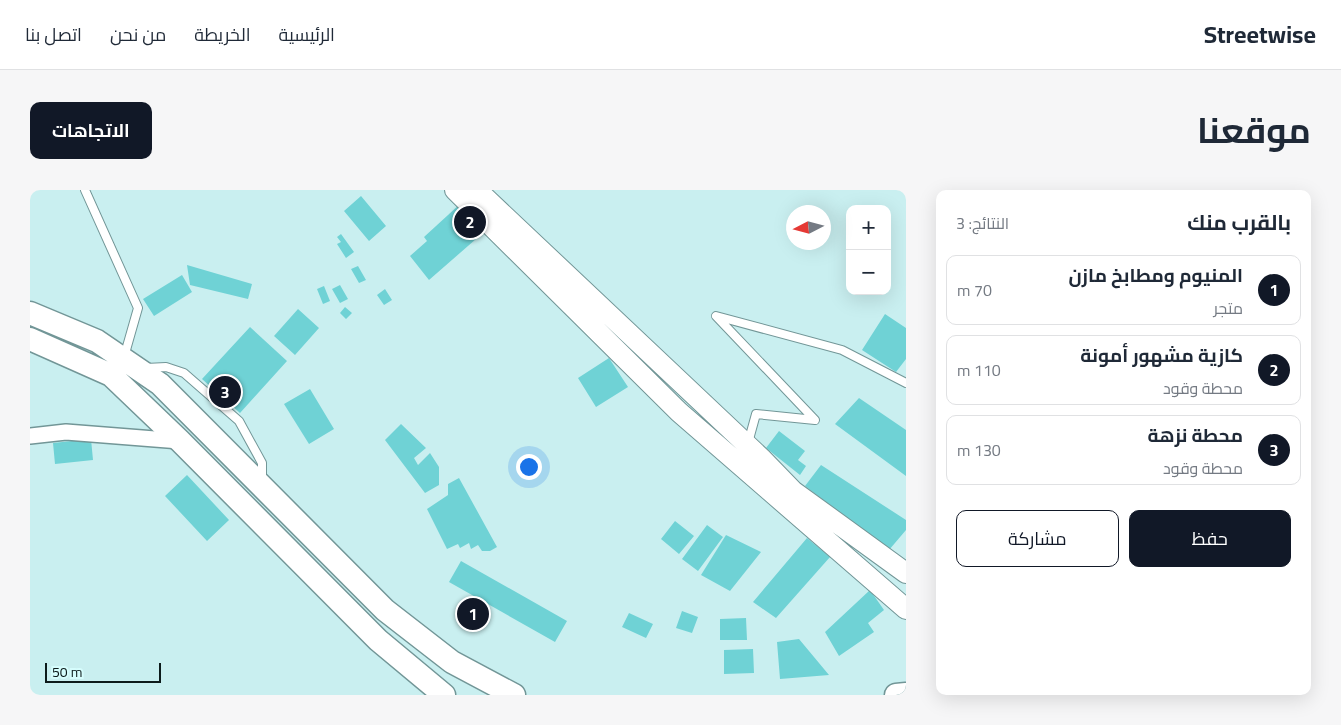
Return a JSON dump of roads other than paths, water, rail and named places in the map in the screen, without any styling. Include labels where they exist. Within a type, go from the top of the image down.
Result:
[{"type":"main road","points":[[455,190],[679,412],[906,609]]},
{"type":"main road","points":[[477,190],[748,446],[793,491],[906,573]]},
{"type":"main road","points":[[30,313],[96,341],[160,384],[386,610],[452,662],[514,695]]},
{"type":"main road","points":[[30,339],[111,375],[180,441],[378,640],[444,695]]},
{"type":"main road","points":[[896,695],[906,694]]},
{"type":"street","points":[[30,436],[66,432],[180,441]]},
{"type":"lane","points":[[85,190],[138,308],[130,364],[166,367],[184,373],[239,421],[262,463],[262,486]]},
{"type":"lane","points":[[748,446],[756,414],[815,420],[716,316],[842,350],[906,383]]},
{"type":"place","name":"كازية مشهور أمونة","points":[[470,222]]},
{"type":"place","name":"محطة نزهة","points":[[225,392]]},
{"type":"place","name":"المنيوم ومطابخ مازن","points":[[473,614]]}]
